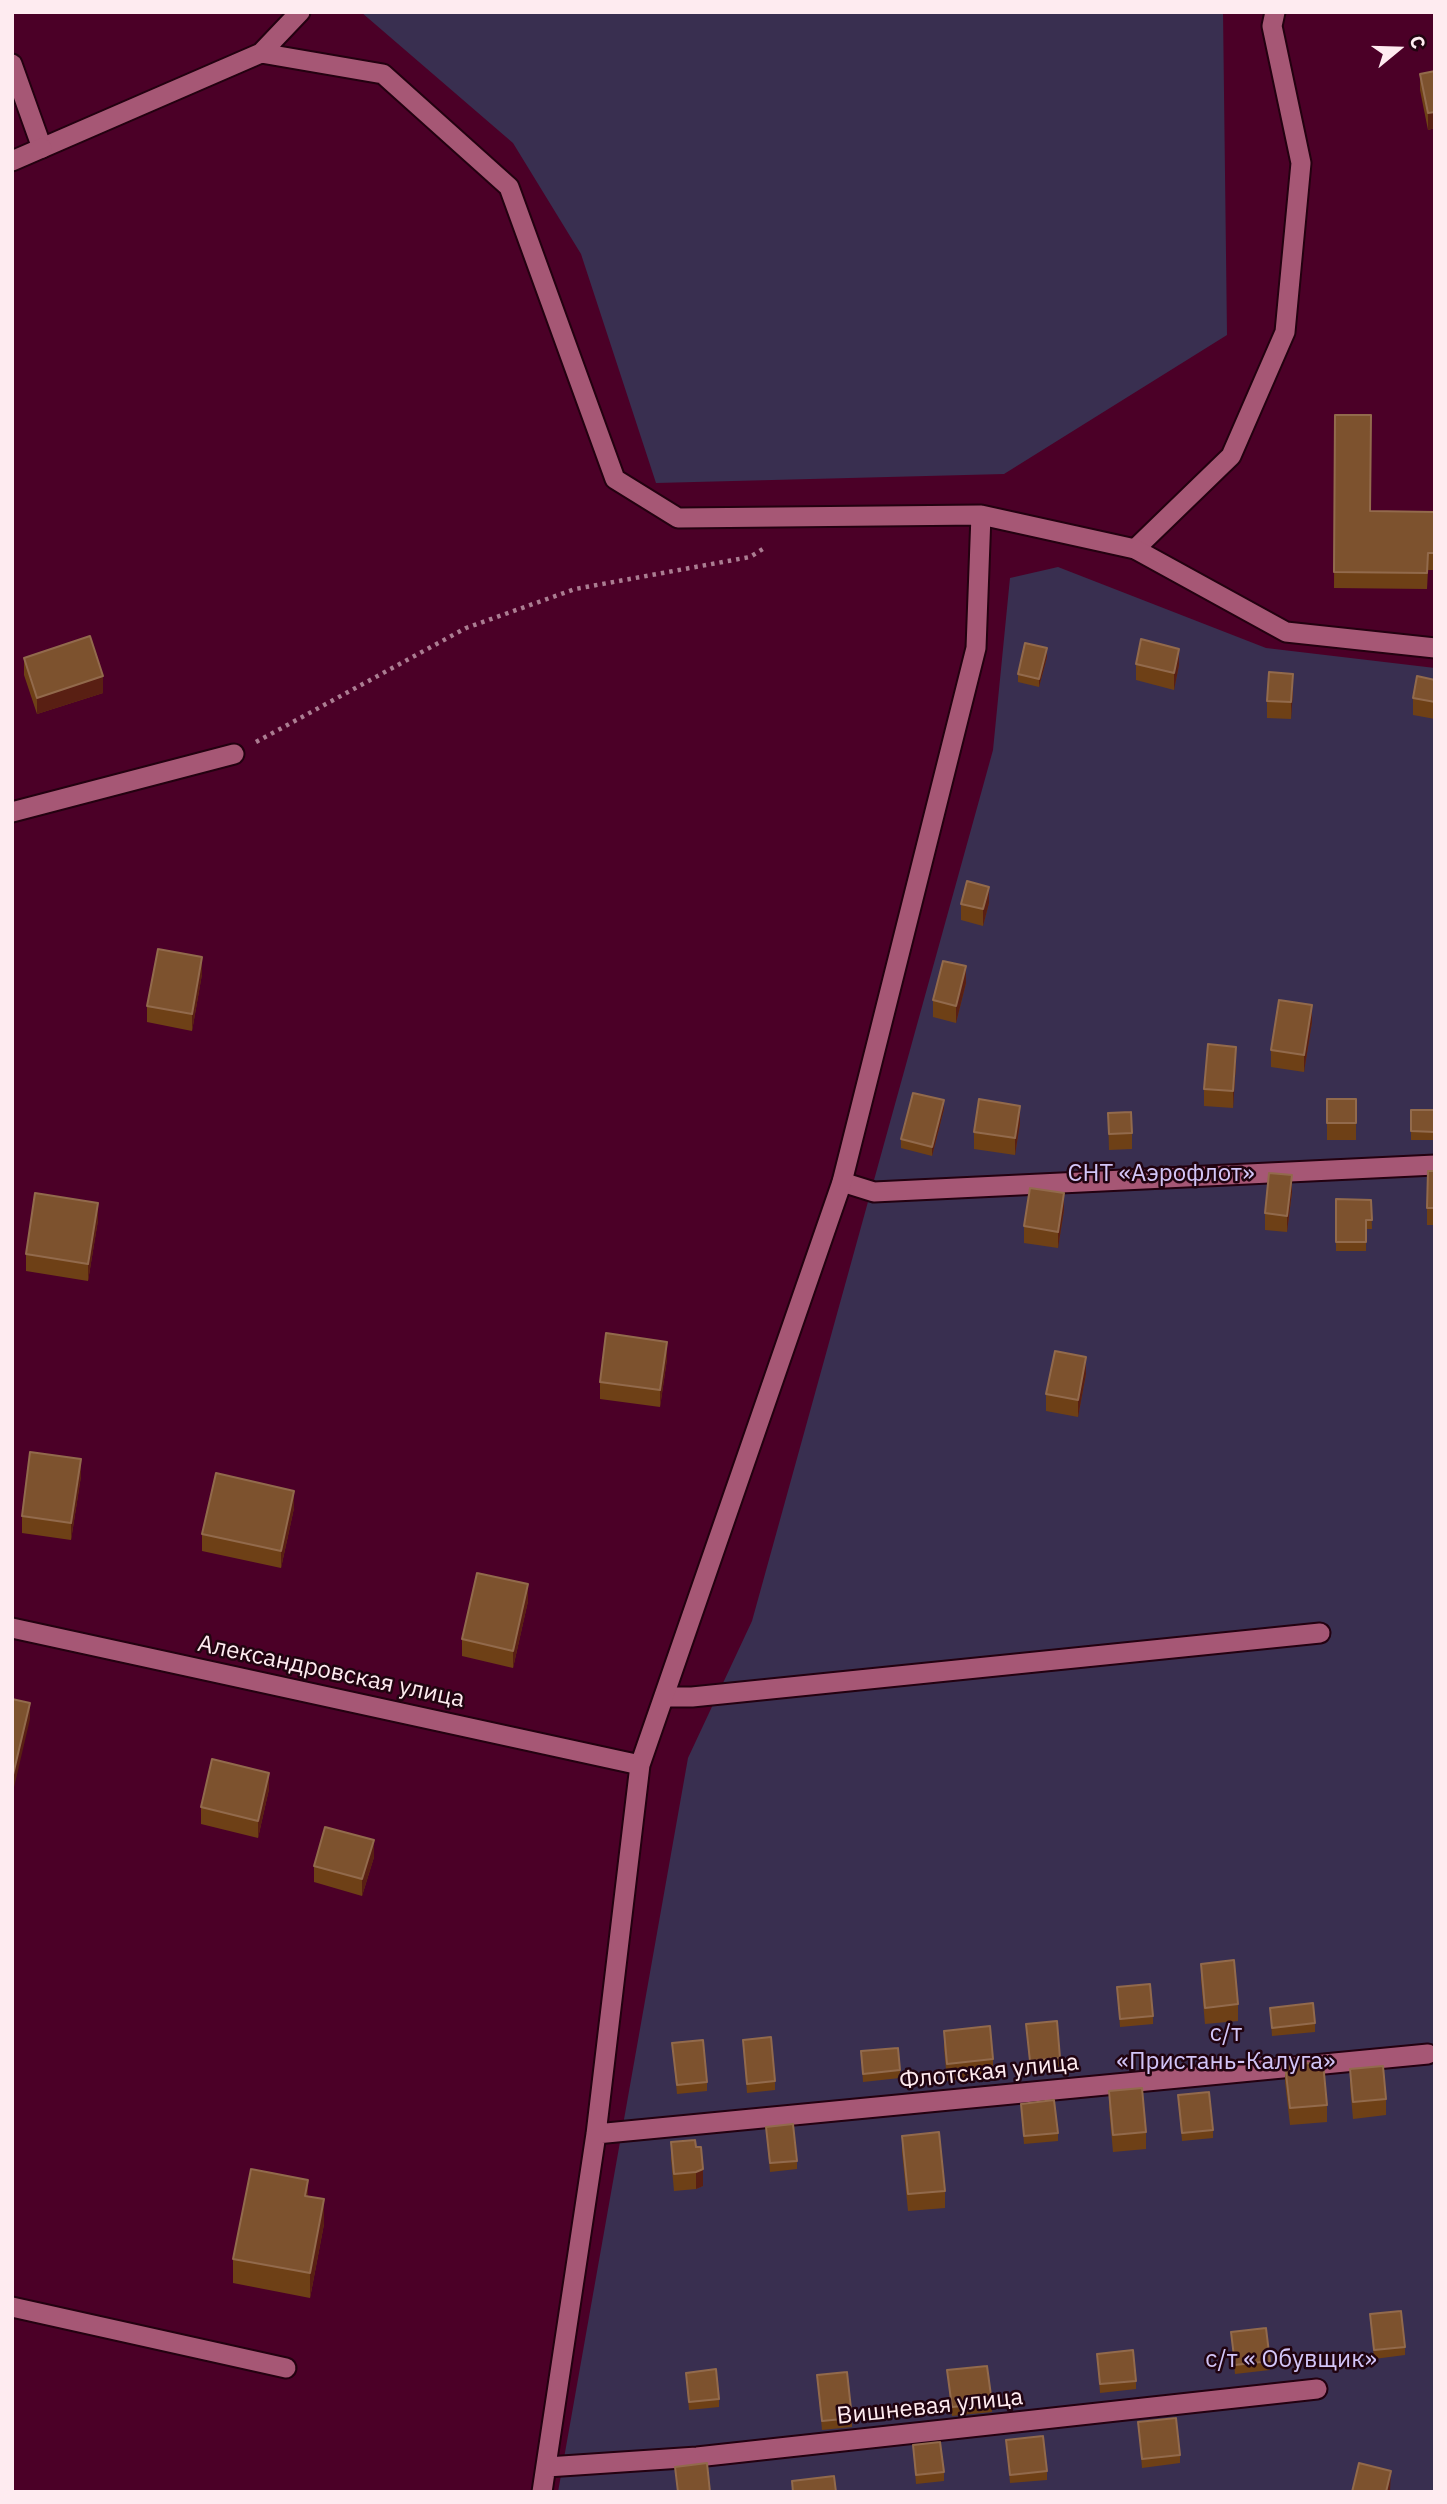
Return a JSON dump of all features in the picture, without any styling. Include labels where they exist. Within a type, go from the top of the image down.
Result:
[{"type":"street","points":[[12,161],[261,53],[300,12]]},
{"type":"street","points":[[1135,549],[1231,456],[1284,332],[1301,163],[1272,26],[1275,12]]},
{"type":"street","points":[[261,53],[383,74],[509,187],[615,480],[678,518],[981,515],[1135,549],[1286,632],[1435,648]]},
{"type":"street","points":[[12,64],[42,148]]},
{"type":"street","points":[[542,2492],[596,2134],[640,1765],[842,1182],[976,648],[981,515]]},
{"type":"street","points":[[12,811],[234,754]]},
{"type":"street","points":[[842,1182],[874,1192],[1435,1165]]},
{"type":"street","name":"Александровская улица","points":[[12,1628],[640,1765]]},
{"type":"street","points":[[664,1697],[692,1698],[1320,1633]]},
{"type":"street","name":"Флотская улица","points":[[596,2134],[1428,2054]]},
{"type":"street","points":[[12,2307],[286,2368]]},
{"type":"street","name":"Вишневая улица","points":[[547,2467],[697,2457],[1317,2389]]},
{"type":"path","points":[[234,754],[466,628],[575,589],[750,557],[771,544]]},
{"type":"green space","points":[[361,12],[1223,12],[1227,335],[1004,474],[656,483],[581,254],[513,143]]},
{"type":"green space","points":[[1058,567],[1266,648],[1435,668],[1435,2492],[558,2492],[688,1758],[752,1621],[993,750],[1010,578]]},
{"type":"building","points":[[1435,71],[1435,112],[1428,113],[1420,74]]},
{"type":"building","points":[[1335,415],[1371,415],[1370,511],[1435,512],[1435,553],[1428,553],[1427,573],[1334,572]]},
{"type":"building","points":[[90,636],[103,676],[37,698],[24,658]]},
{"type":"building","points":[[1141,639],[1179,649],[1174,673],[1136,664]]},
{"type":"building","points":[[1025,643],[1047,648],[1039,679],[1018,674]]},
{"type":"building","points":[[1269,672],[1293,674],[1291,702],[1267,701]]},
{"type":"building","points":[[1417,676],[1435,680],[1435,702],[1413,698]]},
{"type":"building","points":[[967,881],[989,887],[983,909],[961,904]]},
{"type":"building","points":[[158,949],[202,957],[192,1014],[147,1006]]},
{"type":"building","points":[[943,961],[966,966],[956,1006],[933,1000]]},
{"type":"building","points":[[1279,1000],[1312,1005],[1304,1055],[1271,1050]]},
{"type":"building","points":[[1208,1044],[1236,1047],[1233,1091],[1204,1089]]},
{"type":"building","points":[[913,1093],[944,1100],[932,1147],[901,1139]]},
{"type":"building","points":[[979,1099],[1020,1106],[1015,1138],[974,1132]]},
{"type":"building","points":[[1327,1099],[1356,1099],[1356,1123],[1327,1123]]},
{"type":"building","points":[[1411,1110],[1435,1110],[1435,1132],[1411,1131]]},
{"type":"building","points":[[1131,1112],[1132,1133],[1109,1134],[1108,1113]]},
{"type":"building","points":[[1428,1171],[1435,1171],[1435,1208],[1427,1208]]},
{"type":"building","points":[[1269,1173],[1292,1175],[1287,1216],[1265,1213]]},
{"type":"building","points":[[1030,1188],[1064,1193],[1058,1232],[1024,1226]]},
{"type":"building","points":[[35,1193],[98,1203],[88,1264],[26,1254]]},
{"type":"building","points":[[1336,1199],[1371,1200],[1372,1220],[1366,1220],[1366,1242],[1336,1242]]},
{"type":"building","points":[[606,1333],[667,1342],[660,1390],[600,1382]]},
{"type":"building","points":[[1055,1351],[1086,1357],[1078,1400],[1046,1394]]},
{"type":"building","points":[[30,1452],[81,1459],[71,1523],[22,1516]]},
{"type":"building","points":[[216,1473],[294,1491],[281,1551],[202,1534]]},
{"type":"building","points":[[477,1573],[528,1584],[513,1651],[462,1639]]},
{"type":"building","points":[[12,1699],[30,1703],[12,1779]]},
{"type":"building","points":[[212,1759],[269,1773],[258,1821],[201,1807]]},
{"type":"building","points":[[325,1827],[374,1840],[362,1879],[314,1866]]},
{"type":"building","points":[[1234,1960],[1238,2004],[1205,2008],[1201,1964]]},
{"type":"building","points":[[1150,1984],[1153,2016],[1120,2019],[1117,1987]]},
{"type":"building","points":[[1313,2003],[1315,2023],[1272,2028],[1270,2008]]},
{"type":"building","points":[[1057,2021],[1060,2058],[1030,2061],[1026,2024]]},
{"type":"building","points":[[990,2026],[993,2059],[947,2064],[944,2031]]},
{"type":"building","points":[[771,2037],[775,2081],[747,2084],[743,2040]]},
{"type":"building","points":[[703,2040],[707,2082],[677,2085],[672,2043]]},
{"type":"building","points":[[898,2048],[900,2070],[863,2074],[861,2051]]},
{"type":"building","points":[[1323,2062],[1327,2105],[1290,2108],[1285,2065]]},
{"type":"building","points":[[1383,2066],[1386,2099],[1353,2102],[1350,2069]]},
{"type":"building","points":[[1142,2088],[1146,2132],[1113,2135],[1109,2091]]},
{"type":"building","points":[[1209,2092],[1213,2130],[1182,2133],[1178,2095]]},
{"type":"building","points":[[1054,2100],[1058,2133],[1024,2136],[1021,2104]]},
{"type":"building","points":[[793,2124],[797,2161],[770,2163],[766,2127]]},
{"type":"building","points":[[939,2132],[945,2191],[908,2194],[902,2136]]},
{"type":"building","points":[[695,2140],[696,2147],[701,2147],[703,2169],[674,2174],[671,2142]]},
{"type":"building","points":[[251,2169],[308,2180],[305,2196],[324,2199],[310,2273],[233,2259]]},
{"type":"building","points":[[1401,2311],[1405,2347],[1374,2350],[1370,2314]]},
{"type":"building","points":[[1266,2328],[1270,2361],[1235,2365],[1231,2332]]},
{"type":"building","points":[[1133,2350],[1136,2381],[1100,2384],[1097,2354]]},
{"type":"building","points":[[987,2366],[992,2403],[952,2407],[947,2370]]},
{"type":"building","points":[[716,2369],[719,2399],[689,2402],[686,2373]]},
{"type":"building","points":[[847,2372],[852,2418],[822,2421],[817,2375]]},
{"type":"building","points":[[1176,2418],[1180,2455],[1142,2459],[1138,2422]]},
{"type":"building","points":[[1043,2436],[1047,2471],[1010,2475],[1006,2440]]},
{"type":"building","points":[[940,2442],[944,2472],[916,2475],[913,2445]]},
{"type":"building","points":[[707,2463],[710,2492],[678,2492],[675,2467]]},
{"type":"building","points":[[1359,2463],[1391,2471],[1386,2492],[1352,2492]]},
{"type":"building","points":[[834,2476],[836,2492],[793,2492],[792,2481]]},
{"type":"park label","name":"СНТ «Аэрофлот»","points":[[1161,1174]]},
{"type":"park label","name":"с/т «Пристань-Калуга»","points":[[1226,2048]]},
{"type":"park label","name":"с/т « Обувщик»","points":[[1291,2360]]}]
